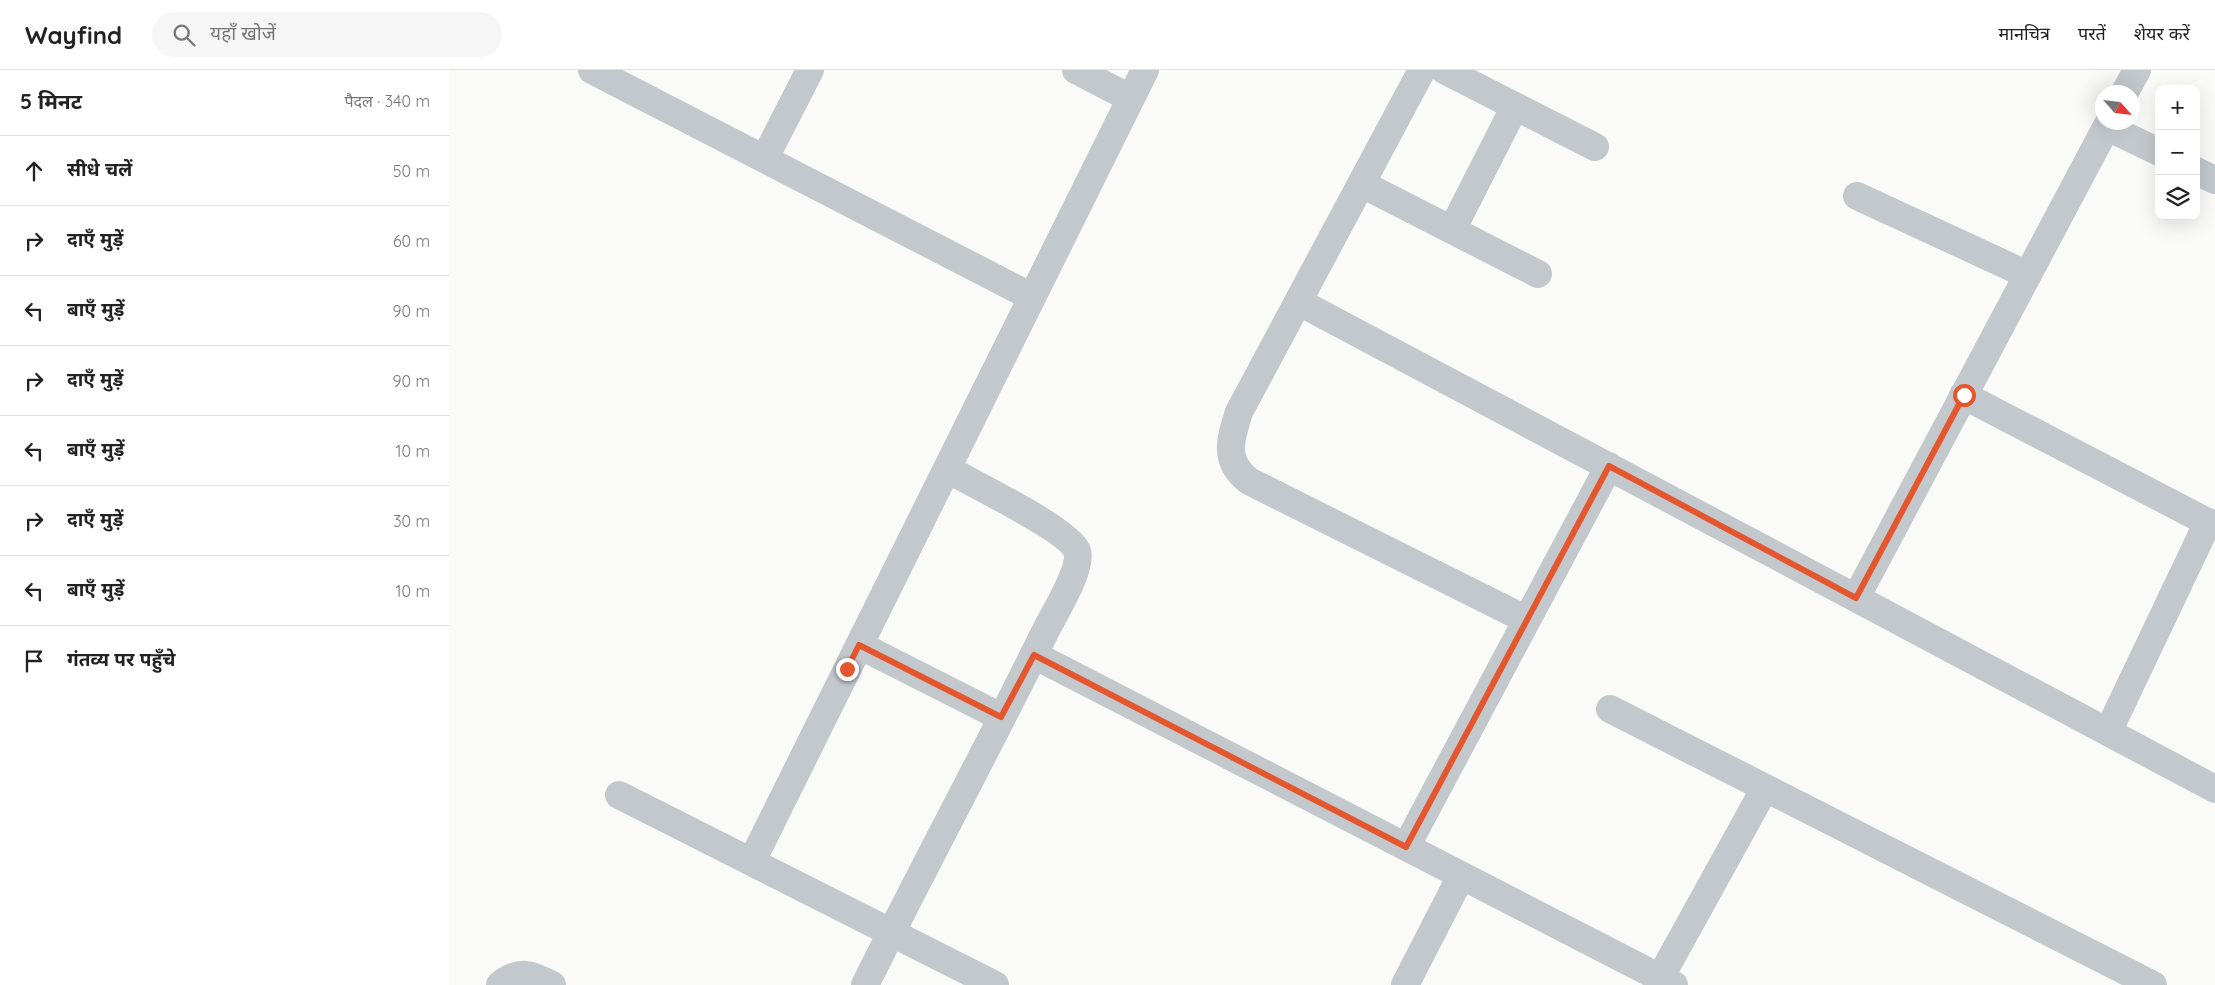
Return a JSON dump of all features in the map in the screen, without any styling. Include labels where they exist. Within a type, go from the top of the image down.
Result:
[{"type":"street","points":[[592,70],[1032,297]]},
{"type":"street","points":[[765,158],[810,70]]},
{"type":"street","points":[[1076,70],[1130,98]]},
{"type":"street","points":[[752,861],[1145,70]]},
{"type":"street","points":[[1422,70],[1239,412],[1232,434],[1230,454],[1237,472],[1249,481],[1527,620]]},
{"type":"street","points":[[1444,70],[1595,147]]},
{"type":"street","points":[[2129,85],[2137,70]]},
{"type":"street","points":[[1452,230],[1515,106]]},
{"type":"street","points":[[1856,598],[2105,130]]},
{"type":"street","points":[[2117,130],[2155,150]]},
{"type":"street","points":[[2200,173],[2215,180]]},
{"type":"street","points":[[1362,184],[1538,274]]},
{"type":"street","points":[[1857,196],[2028,275]]},
{"type":"street","points":[[1299,302],[2215,789]]},
{"type":"street","points":[[1964,395],[2212,524],[2108,732]]},
{"type":"street","points":[[1406,847],[1609,466]]},
{"type":"street","points":[[865,985],[1034,655],[1072,576],[1077,560],[1077,551],[1061,533],[947,469]]},
{"type":"street","points":[[859,645],[1001,717]]},
{"type":"street","points":[[1034,655],[1667,982],[1765,788]]},
{"type":"street","points":[[1610,708],[2153,985]]},
{"type":"street","points":[[619,795],[892,931],[995,985]]},
{"type":"street","points":[[1405,985],[1461,876]]},
{"type":"street","points":[[500,985],[511,976],[524,974],[552,985]]},
{"type":"route","points":[[847,669],[859,645],[1001,717],[1034,655],[1406,847],[1609,466],[1856,598],[1964,395]]}]
